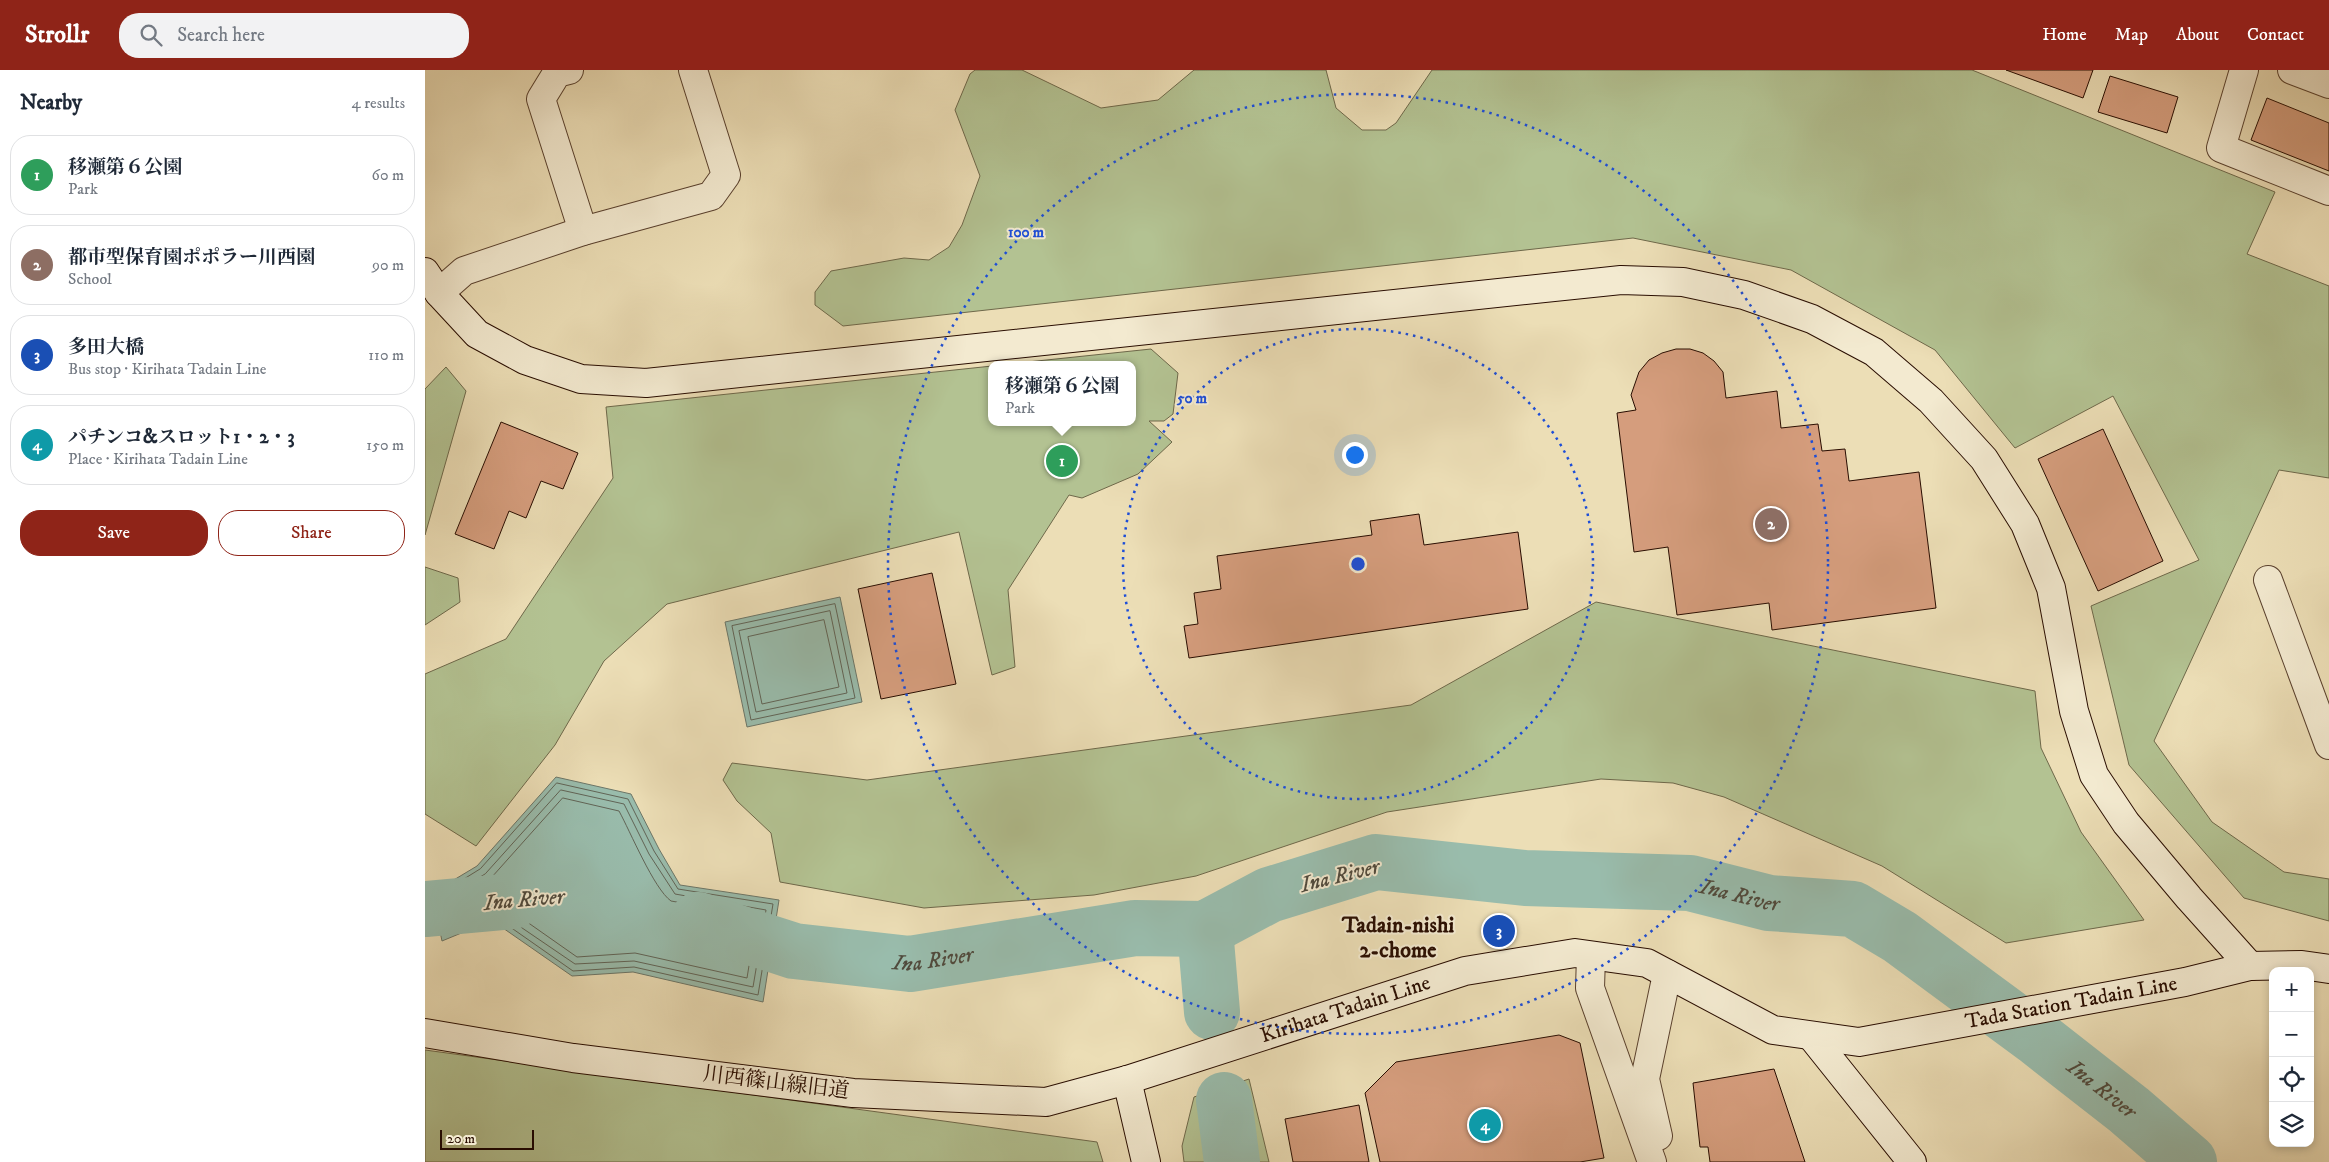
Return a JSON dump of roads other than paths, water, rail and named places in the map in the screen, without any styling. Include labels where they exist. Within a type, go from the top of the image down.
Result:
[{"type":"street","points":[[569,70],[557,74],[541,99],[583,231]]},
{"type":"street","points":[[693,70],[726,175],[711,196],[583,231],[432,283],[477,334],[525,360],[581,379],[646,383],[1621,280],[1683,282],[1743,295],[1813,319],[1874,352],[1931,401],[1984,459],[2025,524],[2051,588],[2074,711],[2093,774],[2127,823],[2189,898],[2250,966]]},
{"type":"street","points":[[2244,70],[2221,148],[2329,191]]},
{"type":"street","points":[[2292,70],[2329,84]]},
{"type":"street","points":[[2269,580],[2329,745]]},
{"type":"street","name":"Kirihata Tadain Line","points":[[1127,1080],[1465,972],[1575,953],[1647,963],[1773,1030],[1812,1037]]},
{"type":"street","points":[[1591,956],[1590,988],[1652,1162]]},
{"type":"street","name":"Tada Station Tadain Line","points":[[1812,1037],[1859,1042],[2185,982],[2250,966],[2302,965],[2329,969]]},
{"type":"street","points":[[1663,1162],[1645,1079],[1667,974]]},
{"type":"street","name":"川西篠山線旧道","points":[[425,1033],[573,1058],[853,1093],[1046,1102],[1127,1080]]},
{"type":"street","points":[[1812,1037],[1913,1162]]},
{"type":"street","points":[[1127,1080],[1146,1162]]},
{"type":"water","points":[[840,597],[862,702],[747,727],[725,622]]},
{"type":"water","points":[[556,777],[631,794],[680,885],[779,900],[763,1002],[633,972],[572,976],[500,926],[488,922],[442,941],[432,893],[477,866]]},
{"type":"waterway","name":"Ina River","points":[[698,920],[794,951],[910,964],[1135,928],[1205,929],[1269,895],[1376,862],[1525,878],[1690,883],[1769,903],[1853,909],[1900,937],[2037,1038],[2129,1110],[2189,1162]]},
{"type":"waterway","name":"Ina River","points":[[425,909],[513,901]]},
{"type":"waterway","points":[[1205,929],[1212,1012]]},
{"type":"waterway","points":[[1224,1100],[1232,1162]]},
{"type":"place","name":"移瀬第６公園","points":[[1062,461]]},
{"type":"place","name":"都市型保育園ポポラー川西園","points":[[1771,524]]},
{"type":"place","name":"多田大橋","points":[[1499,931]]},
{"type":"place","name":"パチンコ&スロット1・2・3","points":[[1485,1125]]},
{"type":"district","name":"Tadain-nishi 2-chome","points":[[1398,938]]}]
